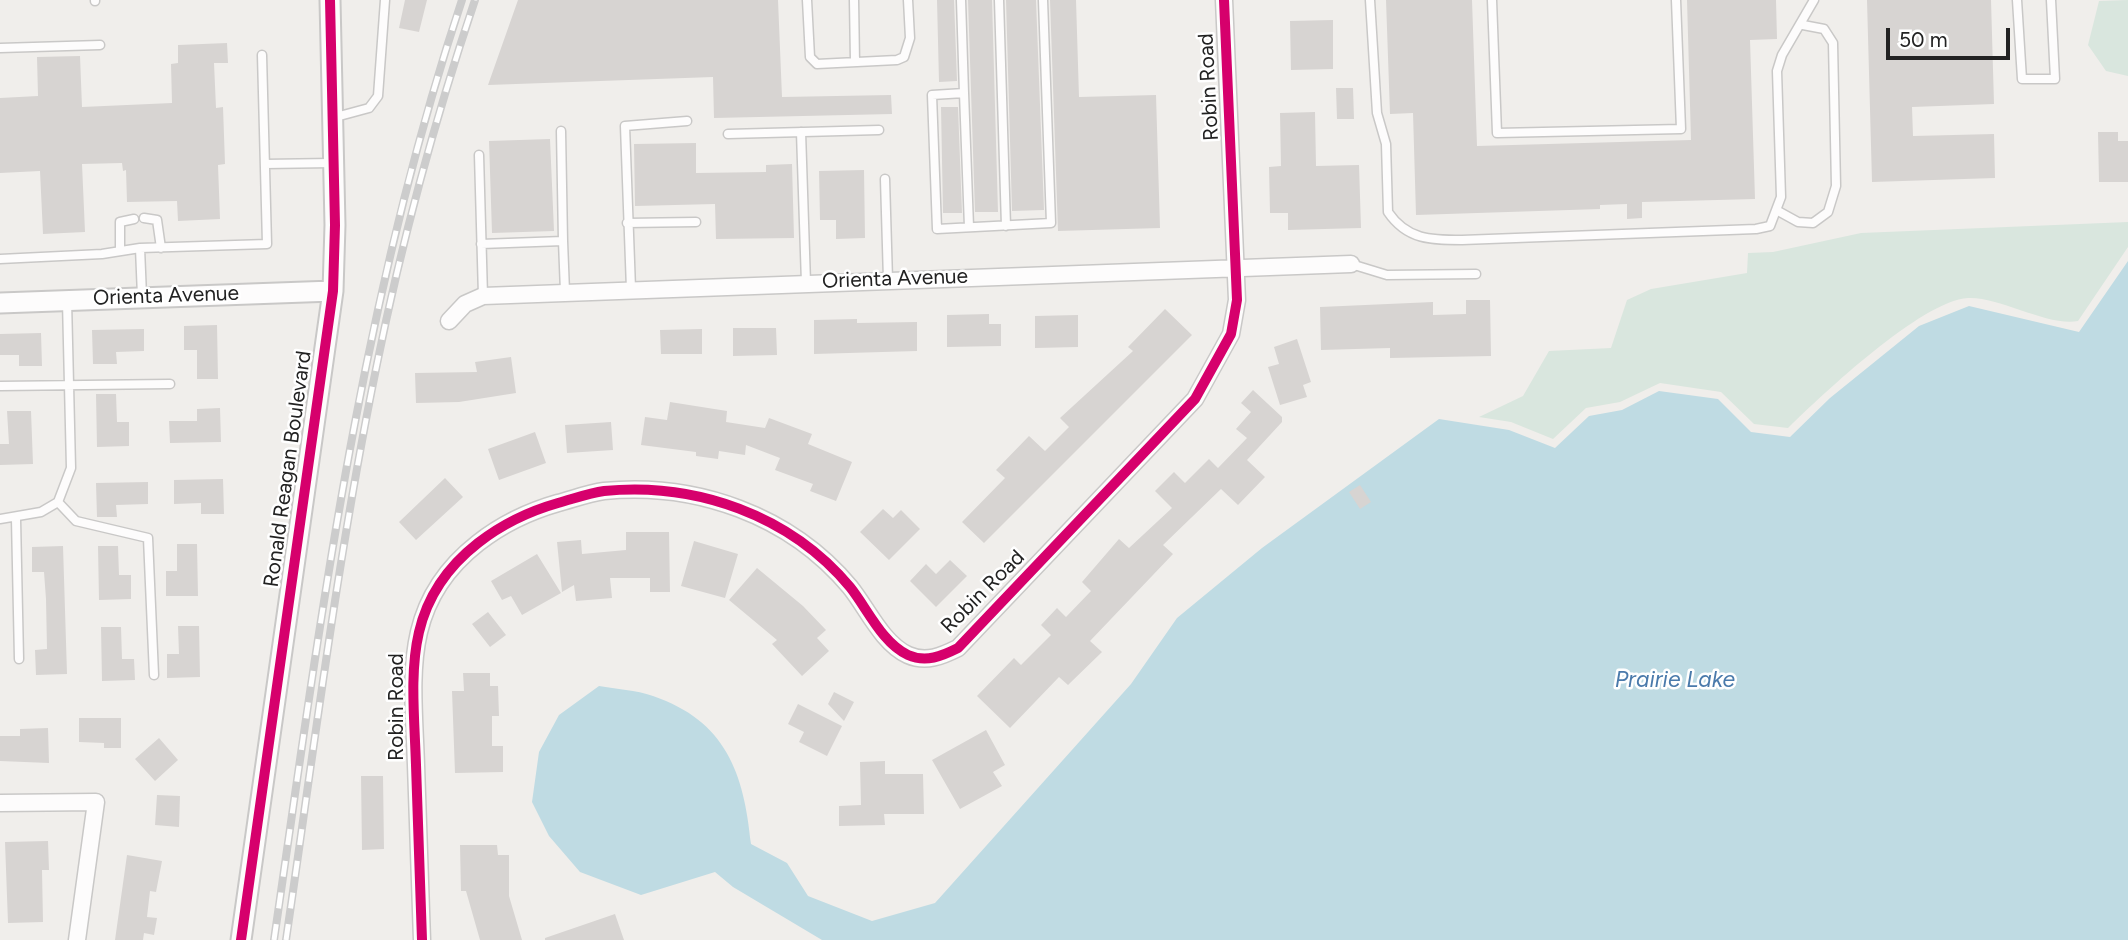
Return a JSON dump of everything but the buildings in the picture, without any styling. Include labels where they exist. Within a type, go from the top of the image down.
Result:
[{"type":"street","name":"Ronald Reagan Boulevard","points":[[241,940],[333,291],[334,163],[330,0]]},
{"type":"street","name":"Robin Road","points":[[422,940],[415,656],[420,624],[434,589],[456,561],[491,533],[541,508],[601,491],[651,489],[710,498],[762,518],[807,547],[848,586],[889,640],[908,655],[925,659],[941,657],[958,648],[1195,399],[1231,334],[1237,300],[1224,0]]},
{"type":"street","name":"Orienta Avenue","points":[[483,296],[1351,264]]},
{"type":"street","name":"Orienta Avenue","points":[[0,303],[333,291]]},
{"type":"street","points":[[449,321],[465,304],[483,296]]},
{"type":"street","points":[[0,803],[96,802],[76,940]]},
{"type":"lane","points":[[332,118],[369,108],[379,96],[385,0]]},
{"type":"lane","points":[[807,0],[811,62],[897,60],[904,57],[910,38],[908,0]]},
{"type":"lane","points":[[853,0],[856,62]]},
{"type":"lane","points":[[961,0],[969,227]]},
{"type":"lane","points":[[999,0],[1006,226]]},
{"type":"lane","points":[[964,93],[932,95],[937,229],[1051,223],[1043,0]]},
{"type":"lane","points":[[1370,0],[1377,113],[1386,144],[1388,212],[1407,233],[1423,238],[1462,240],[1756,229],[1770,226],[1778,211],[1781,187],[1777,71],[1782,55],[1802,25],[1814,0]]},
{"type":"lane","points":[[1492,0],[1497,133],[1681,129],[1676,0]]},
{"type":"lane","points":[[2017,0],[2022,79],[2055,79],[2051,0]]},
{"type":"lane","points":[[1778,211],[1798,222],[1812,223],[1828,212],[1836,186],[1833,43],[1824,29],[1802,25]]},
{"type":"lane","points":[[0,48],[100,45]]},
{"type":"lane","points":[[0,259],[140,248],[267,244],[262,55]]},
{"type":"lane","points":[[631,289],[625,126],[688,121]]},
{"type":"lane","points":[[728,134],[879,130]]},
{"type":"lane","points":[[561,131],[565,292]]},
{"type":"lane","points":[[801,132],[806,283]]},
{"type":"lane","points":[[479,155],[483,296]]},
{"type":"lane","points":[[265,164],[334,163]]},
{"type":"lane","points":[[885,179],[888,280]]},
{"type":"lane","points":[[144,218],[158,220],[161,248]]},
{"type":"lane","points":[[120,251],[120,222],[134,219]]},
{"type":"lane","points":[[627,223],[696,222]]},
{"type":"lane","points":[[481,244],[563,241]]},
{"type":"lane","points":[[140,248],[142,296]]},
{"type":"lane","points":[[1351,264],[1387,275],[1476,274]]},
{"type":"lane","points":[[0,519],[16,519],[41,512],[58,502],[71,468],[66,299]]},
{"type":"lane","points":[[0,386],[170,384]]},
{"type":"lane","points":[[58,502],[76,521],[148,538],[154,675]]},
{"type":"lane","points":[[16,519],[19,659]]},
{"type":"shaded area","points":[[2128,0],[2128,76],[2106,71],[2088,45],[2099,1]]},
{"type":"shaded area","points":[[2128,222],[2128,247],[2078,321],[2053,320],[1980,299],[1968,298],[1948,303],[1900,331],[1874,351],[1788,428],[1754,424],[1721,392],[1660,383],[1620,402],[1586,408],[1553,439],[1511,422],[1479,417],[1523,396],[1549,351],[1611,348],[1627,300],[1651,289],[1747,273],[1748,253],[1773,252],[1861,233]]},
{"type":"water","name":"Prairie Lake","points":[[2128,261],[2128,940],[822,940],[733,887],[715,872],[641,895],[580,872],[549,836],[532,802],[539,752],[559,715],[599,686],[646,694],[678,707],[714,735],[727,753],[736,773],[743,794],[751,844],[787,863],[808,896],[872,921],[935,903],[1131,684],[1177,618],[1262,548],[1439,419],[1509,430],[1555,448],[1589,416],[1622,410],[1659,391],[1718,399],[1751,432],[1790,437],[1830,398],[1919,326],[1969,306],[2079,332]]},
{"type":"railway","points":[[274,940],[327,584],[370,348],[396,231],[462,0]]},
{"type":"railway","points":[[286,940],[338,579],[377,364],[420,180],[475,0]]},
{"type":"cycle path","points":[[241,940],[333,291],[335,225],[330,0]]},
{"type":"cycle path","points":[[422,940],[413,702],[417,644],[423,617],[435,591],[453,566],[487,536],[537,510],[598,492],[639,490],[706,498],[739,509],[799,540],[826,562],[850,587],[890,642],[908,655],[934,657],[958,648],[1195,399],[1231,334],[1237,300],[1224,0]]}]
